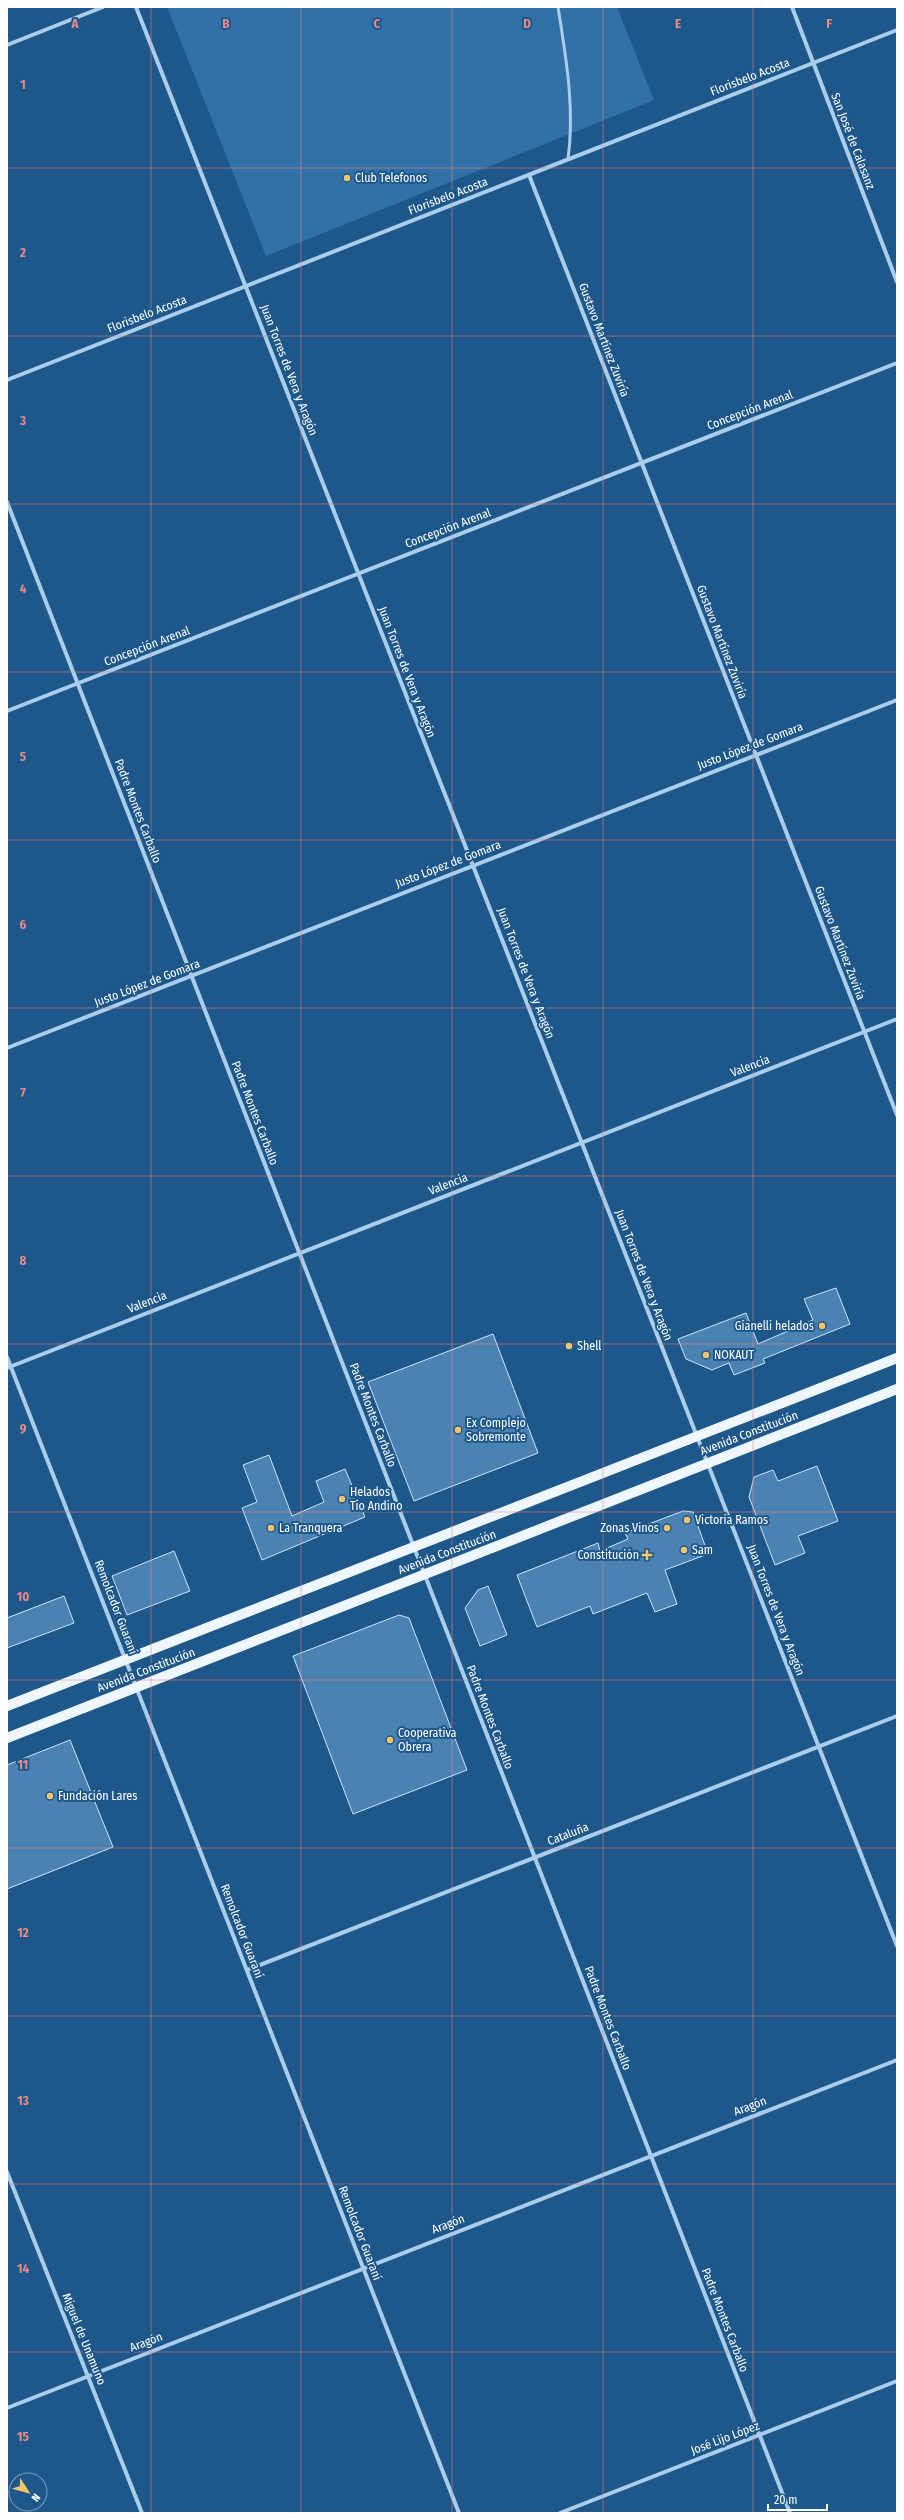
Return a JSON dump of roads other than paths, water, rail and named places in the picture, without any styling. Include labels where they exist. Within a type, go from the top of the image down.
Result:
[{"type":"main road","name":"Avenida Constitución","points":[[7,1706],[897,1358]]},
{"type":"main road","name":"Avenida Constitución","points":[[7,1738],[897,1389]]},
{"type":"street","points":[[7,45],[103,7]]},
{"type":"street","name":"Juan Torres de Vera y Aragón","points":[[136,7],[897,1946]]},
{"type":"street","name":"San José de Calasanz","points":[[792,7],[897,282]]},
{"type":"street","name":"Florisbelo Acosta","points":[[7,380],[897,30]]},
{"type":"street","name":"Gustavo Martínez Zuviría","points":[[529,175],[897,1115]]},
{"type":"street","name":"Concepción Arenal","points":[[7,711],[897,363]]},
{"type":"street","name":"Padre Montes Carballo","points":[[7,502],[790,2513]]},
{"type":"street","name":"Justo López de Gomara","points":[[7,1048],[897,700]]},
{"type":"street","name":"Valencia","points":[[9,1367],[897,1019]]},
{"type":"street","name":"Remolcador Guaraní","points":[[7,1357],[9,1367],[126,1660],[459,2513]]},
{"type":"street","name":"Cataluña","points":[[247,1970],[897,1716]]},
{"type":"street","name":"Aragón","points":[[7,2408],[897,2060]]},
{"type":"street","name":"Miguel de Unamuno","points":[[7,2172],[142,2513]]},
{"type":"street","name":"José Lijo López","points":[[560,2513],[897,2381]]},
{"type":"lane","points":[[558,7],[564,49],[572,131],[568,159]]},
{"type":"place","name":"Club Telefonos","points":[[347,178]]},
{"type":"place","name":"Gianelli helados","points":[[822,1326]]},
{"type":"place","name":"Shell","points":[[569,1346]]},
{"type":"place","name":"NOKAUT","points":[[706,1355]]},
{"type":"place","name":"Ex Complejo Sobremonte","points":[[458,1430]]},
{"type":"place","name":"Helados Tío Andino","points":[[342,1499]]},
{"type":"place","name":"Victoria Ramos","points":[[687,1520]]},
{"type":"place","name":"La Tranquera","points":[[271,1528]]},
{"type":"place","name":"Zonas Vinos","points":[[667,1528]]},
{"type":"place","name":"Sam","points":[[684,1550]]},
{"type":"place","name":"Constitución","points":[[647,1555]]},
{"type":"place","name":"Cooperativa Obrera","points":[[390,1740]]},
{"type":"place","name":"Fundación Lares","points":[[50,1796]]}]
